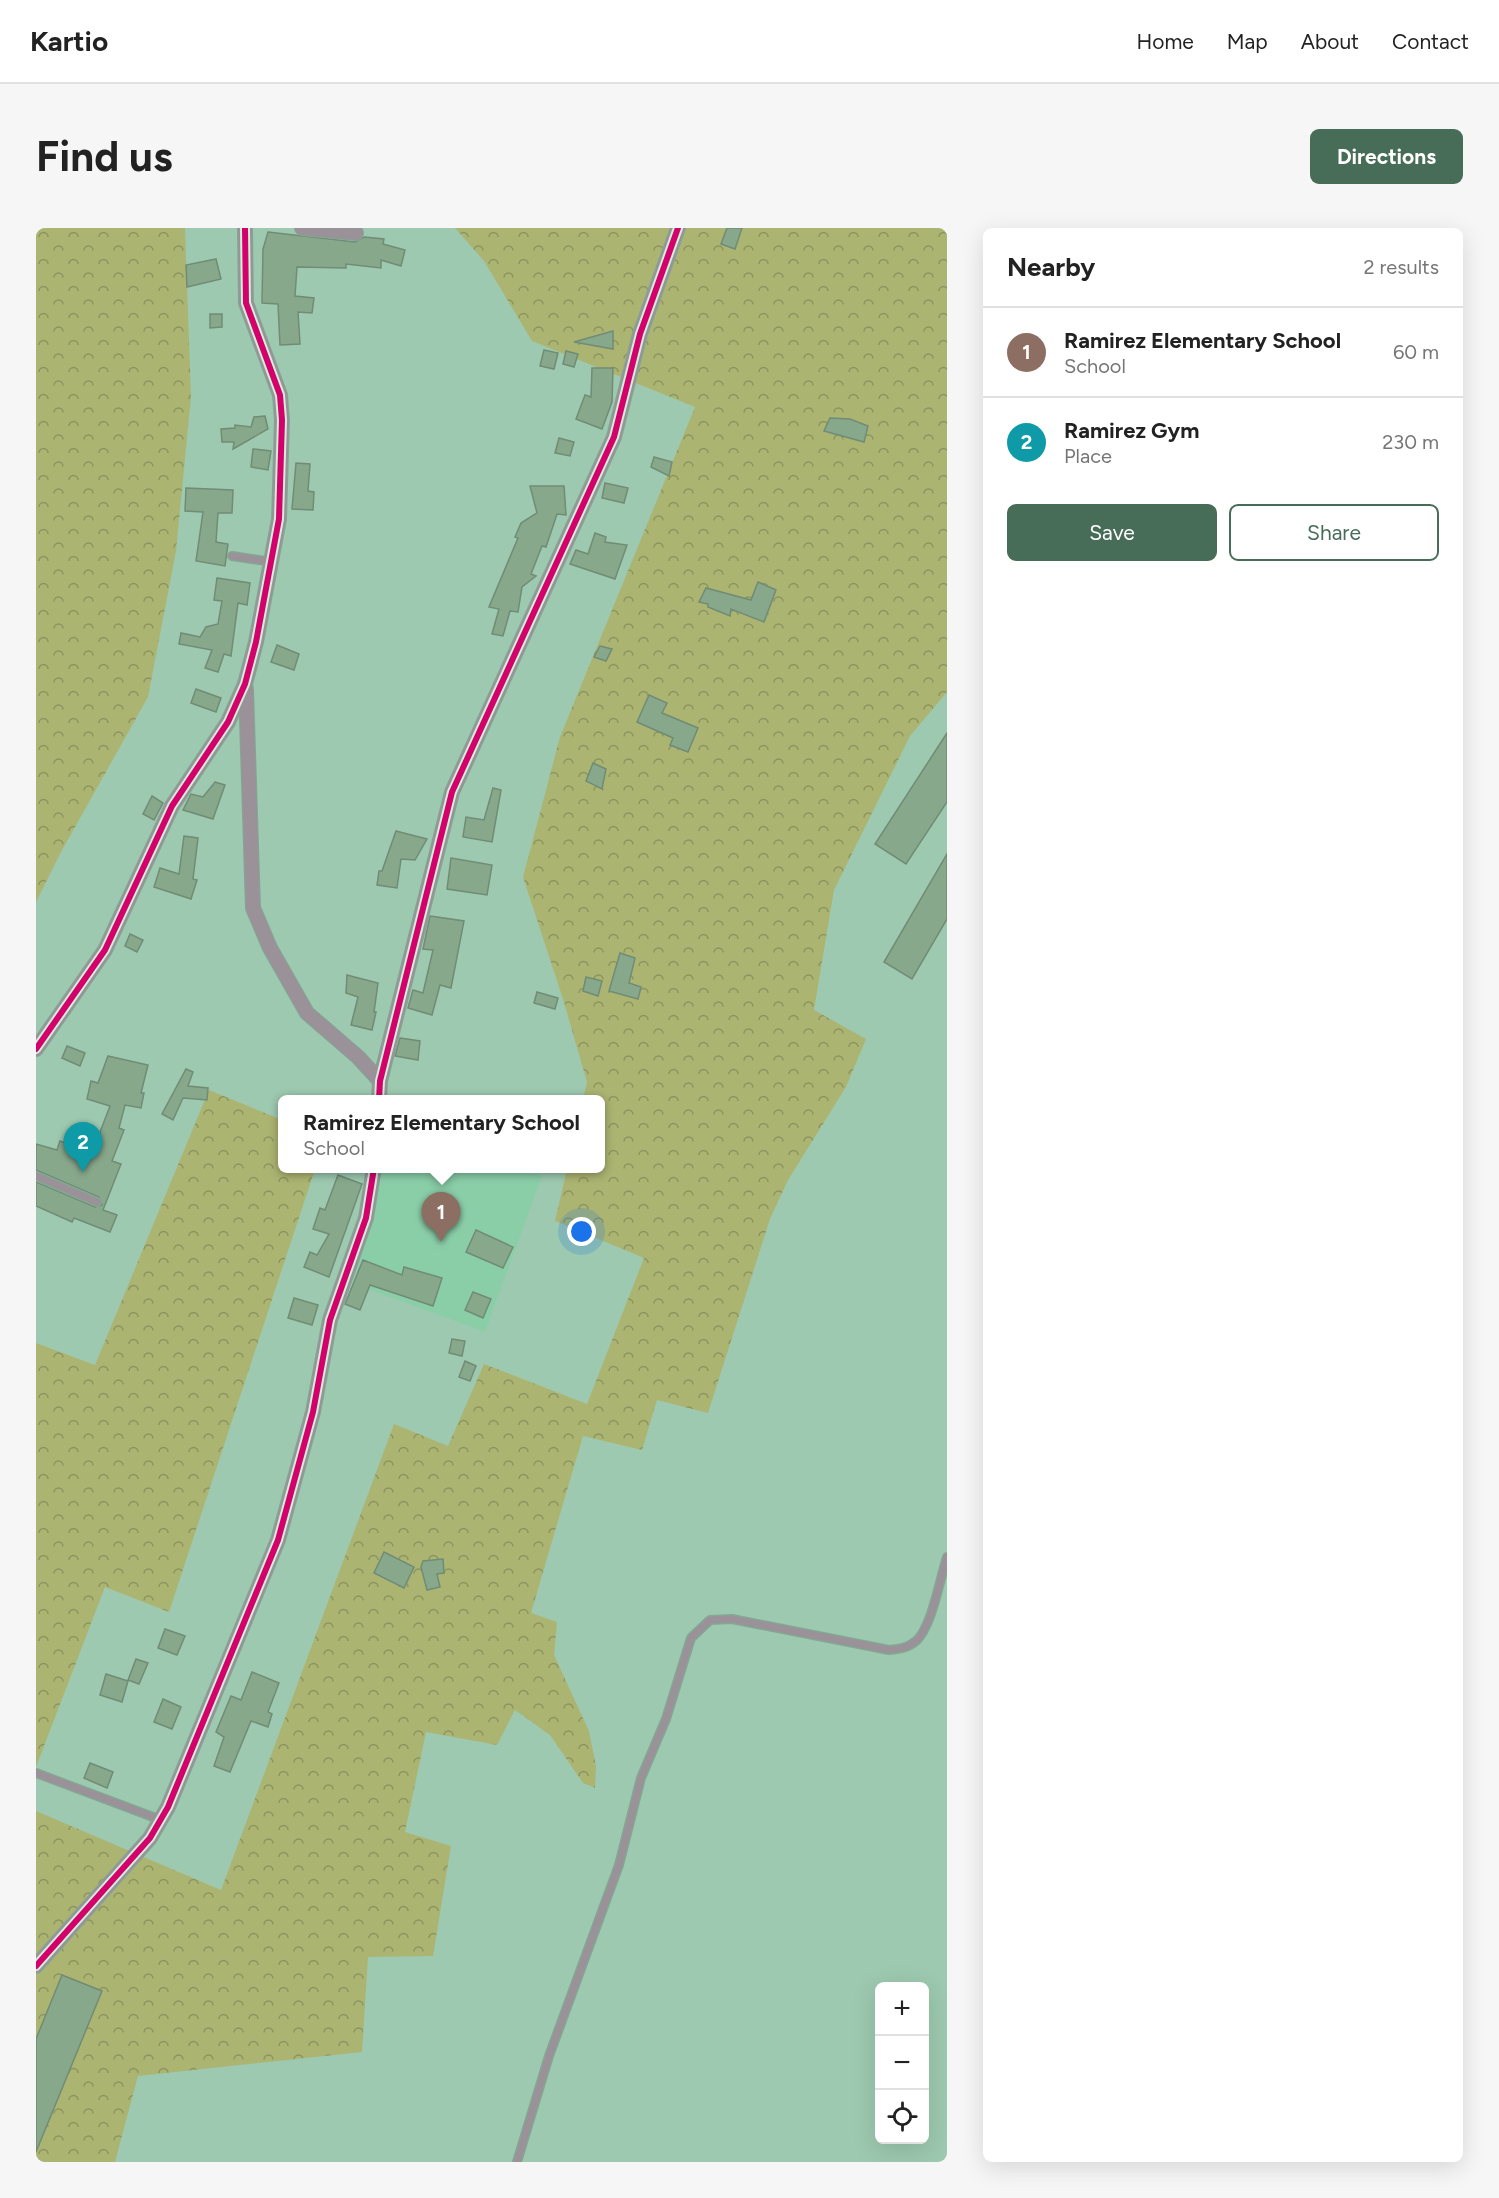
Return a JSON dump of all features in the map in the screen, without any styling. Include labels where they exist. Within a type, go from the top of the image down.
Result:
[{"type":"street","points":[[36,1049],[105,950],[172,806],[228,722],[245,684],[272,562],[279,519],[281,412],[280,395],[246,303],[245,228]]},
{"type":"street","points":[[302,228],[356,233]]},
{"type":"street","points":[[379,1095],[380,1081],[452,792],[614,437],[640,334],[678,228]]},
{"type":"street","points":[[245,684],[253,908],[270,948],[306,1013],[358,1057],[380,1081]]},
{"type":"street","points":[[36,1966],[150,1838],[161,1821],[278,1540],[313,1412],[330,1320],[368,1209],[373,1173]]},
{"type":"lane","points":[[232,556],[272,562]]},
{"type":"lane","points":[[36,1176],[97,1202]]},
{"type":"lane","points":[[517,2162],[549,2056],[619,1865],[641,1778],[666,1719],[691,1638],[710,1620],[732,1618],[889,1650],[906,1648],[918,1640],[929,1619],[947,1557]]},
{"type":"lane","points":[[36,1773],[161,1821]]},
{"type":"shaded area","points":[[378,1173],[534,1173],[542,1176],[485,1332],[352,1283],[375,1201]]},
{"type":"green space","points":[[36,228],[185,228],[191,397],[176,551],[148,697],[61,852],[36,902]]},
{"type":"green space","points":[[455,228],[947,228],[947,692],[910,736],[834,890],[814,1010],[866,1039],[846,1087],[788,1180],[770,1219],[708,1413],[657,1400],[642,1450],[583,1436],[531,1613],[557,1622],[554,1655],[589,1731],[596,1766],[595,1788],[583,1783],[550,1735],[515,1710],[497,1745],[426,1732],[405,1832],[451,1846],[433,1956],[368,1957],[362,2052],[138,2076],[115,2162],[36,2162],[36,1811],[221,1890],[394,1424],[448,1446],[484,1364],[587,1404],[644,1258],[555,1221],[566,1173],[605,1173],[605,1095],[584,1095],[587,1082],[563,999],[523,877],[560,737],[695,407],[532,341],[484,261]]},
{"type":"green space","points":[[209,1090],[278,1118],[278,1173],[314,1173],[169,1612],[105,1587],[36,1767],[36,1343],[95,1365]]},
{"type":"building","points":[[727,228],[742,228],[735,249],[721,244]]},
{"type":"building","points":[[268,232],[355,242],[364,237],[384,239],[383,244],[405,250],[401,266],[381,260],[381,268],[346,264],[346,268],[297,267],[295,296],[314,298],[312,313],[298,312],[300,344],[280,345],[278,304],[262,303],[263,249]]},
{"type":"building","points":[[216,259],[221,279],[187,287],[186,265]]},
{"type":"building","points":[[210,314],[222,314],[222,327],[210,328]]},
{"type":"building","points":[[613,331],[613,349],[574,342]]},
{"type":"building","points":[[544,350],[558,353],[554,369],[540,366]]},
{"type":"building","points":[[566,351],[578,354],[574,367],[563,364]]},
{"type":"building","points":[[592,368],[613,368],[612,402],[602,429],[576,419],[585,395],[591,397]]},
{"type":"building","points":[[265,416],[268,429],[233,449],[234,442],[222,442],[221,429],[235,428],[235,425],[251,427],[254,417]]},
{"type":"building","points":[[830,418],[850,419],[868,426],[864,442],[824,431]]},
{"type":"building","points":[[559,438],[574,442],[570,456],[555,453]]},
{"type":"building","points":[[253,449],[271,451],[268,470],[251,467]]},
{"type":"building","points":[[654,457],[672,462],[669,476],[651,467]]},
{"type":"building","points":[[296,463],[310,464],[308,491],[314,492],[313,510],[292,509]]},
{"type":"building","points":[[605,483],[628,488],[624,503],[602,498]]},
{"type":"building","points":[[530,486],[564,486],[566,515],[557,514],[546,547],[542,546],[531,574],[536,576],[522,587],[518,612],[510,611],[503,636],[492,634],[499,609],[489,607],[518,538],[515,537],[521,523],[537,513]]},
{"type":"building","points":[[186,488],[233,490],[232,513],[218,513],[216,542],[228,544],[225,566],[196,561],[203,512],[185,511]]},
{"type":"building","points":[[595,533],[606,537],[605,542],[627,545],[615,579],[570,564],[576,550],[588,554]]},
{"type":"building","points":[[217,578],[250,583],[247,605],[238,603],[231,656],[224,654],[218,672],[205,668],[212,650],[179,644],[181,633],[200,637],[206,627],[218,624],[222,601],[214,600]]},
{"type":"building","points":[[758,582],[776,590],[764,622],[731,609],[730,616],[708,607],[708,604],[699,602],[706,588],[751,600]]},
{"type":"building","points":[[277,645],[299,654],[294,670],[271,662]]},
{"type":"building","points":[[600,646],[612,649],[606,661],[594,657]]},
{"type":"building","points":[[196,689],[221,698],[216,712],[191,703]]},
{"type":"building","points":[[649,695],[667,703],[662,713],[698,728],[688,752],[670,745],[673,738],[637,722]]},
{"type":"building","points":[[947,733],[947,802],[906,864],[875,844]]},
{"type":"building","points":[[593,763],[606,769],[602,789],[586,781]]},
{"type":"building","points":[[215,782],[225,785],[213,819],[183,810],[191,794],[203,797]]},
{"type":"building","points":[[493,788],[501,790],[492,842],[463,837],[466,817],[484,820]]},
{"type":"building","points":[[152,796],[163,803],[154,820],[143,814]]},
{"type":"building","points":[[396,831],[427,839],[415,860],[401,859],[397,888],[377,885],[379,871],[382,871]]},
{"type":"building","points":[[184,836],[198,838],[193,879],[197,880],[191,899],[154,887],[160,868],[179,874]]},
{"type":"building","points":[[947,854],[947,919],[912,979],[884,962]]},
{"type":"building","points":[[451,858],[492,865],[487,895],[447,889]]},
{"type":"building","points":[[430,916],[464,921],[451,988],[440,985],[432,1015],[408,1008],[413,990],[423,993],[433,950],[423,949]]},
{"type":"building","points":[[130,934],[143,940],[137,952],[125,946]]},
{"type":"building","points":[[620,953],[635,958],[629,983],[641,987],[638,999],[609,991]]},
{"type":"building","points":[[347,975],[378,983],[372,1030],[351,1025],[358,997],[346,993]]},
{"type":"building","points":[[586,977],[602,981],[598,996],[583,991]]},
{"type":"building","points":[[537,992],[558,998],[555,1009],[534,1003]]},
{"type":"building","points":[[400,1038],[420,1041],[418,1060],[395,1056]]},
{"type":"building","points":[[67,1046],[85,1053],[80,1066],[62,1058]]},
{"type":"building","points":[[108,1056],[148,1065],[141,1093],[144,1093],[141,1108],[125,1105],[119,1128],[124,1130],[112,1161],[121,1164],[103,1210],[117,1215],[110,1232],[74,1218],[72,1222],[36,1206],[36,1182],[95,1207],[102,1205],[99,1197],[36,1170],[36,1144],[57,1150],[60,1141],[92,1153],[110,1106],[87,1099],[91,1081],[98,1083]]},
{"type":"building","points":[[186,1069],[193,1072],[188,1086],[208,1088],[207,1100],[183,1098],[173,1120],[162,1114]]},
{"type":"building","points":[[338,1175],[362,1184],[329,1277],[304,1267],[310,1252],[317,1255],[329,1234],[313,1229],[320,1208],[325,1210]]},
{"type":"building","points":[[476,1230],[513,1247],[503,1268],[466,1252]]},
{"type":"building","points":[[363,1260],[402,1275],[404,1267],[442,1278],[433,1306],[370,1285],[360,1310],[345,1304]]},
{"type":"building","points":[[473,1292],[491,1299],[483,1318],[465,1310]]},
{"type":"building","points":[[294,1298],[318,1305],[312,1325],[288,1318]]},
{"type":"building","points":[[452,1339],[465,1341],[462,1356],[449,1353]]},
{"type":"building","points":[[465,1361],[476,1366],[470,1381],[459,1377]]},
{"type":"building","points":[[384,1552],[414,1567],[404,1588],[374,1573]]},
{"type":"building","points":[[443,1559],[444,1573],[437,1574],[440,1587],[427,1590],[421,1567],[423,1561]]},
{"type":"building","points":[[165,1629],[185,1636],[177,1655],[158,1648]]},
{"type":"building","points":[[136,1659],[148,1663],[139,1684],[128,1680]]},
{"type":"building","points":[[252,1672],[279,1683],[268,1712],[272,1714],[268,1727],[251,1721],[230,1772],[214,1766],[224,1737],[216,1732],[231,1696],[241,1700]]},
{"type":"building","points":[[106,1674],[128,1681],[122,1702],[100,1695]]},
{"type":"building","points":[[163,1699],[181,1707],[172,1729],[154,1722]]},
{"type":"building","points":[[90,1763],[113,1772],[107,1788],[84,1778]]},
{"type":"building","points":[[62,1975],[102,1991],[36,2152],[36,2039]]},
{"type":"cycle path","points":[[36,1049],[105,950],[172,806],[228,722],[245,684],[256,642],[279,519],[282,420],[280,395],[246,303],[245,228]]},
{"type":"cycle path","points":[[379,1095],[380,1081],[452,792],[614,437],[640,334],[678,228]]},
{"type":"cycle path","points":[[36,1966],[150,1838],[168,1807],[278,1540],[313,1412],[330,1320],[366,1218],[373,1173]]},
{"type":"place","name":"Ramirez Gym","points":[[83,1172]]},
{"type":"place","name":"Ramirez Elementary School","points":[[441,1242]]}]
